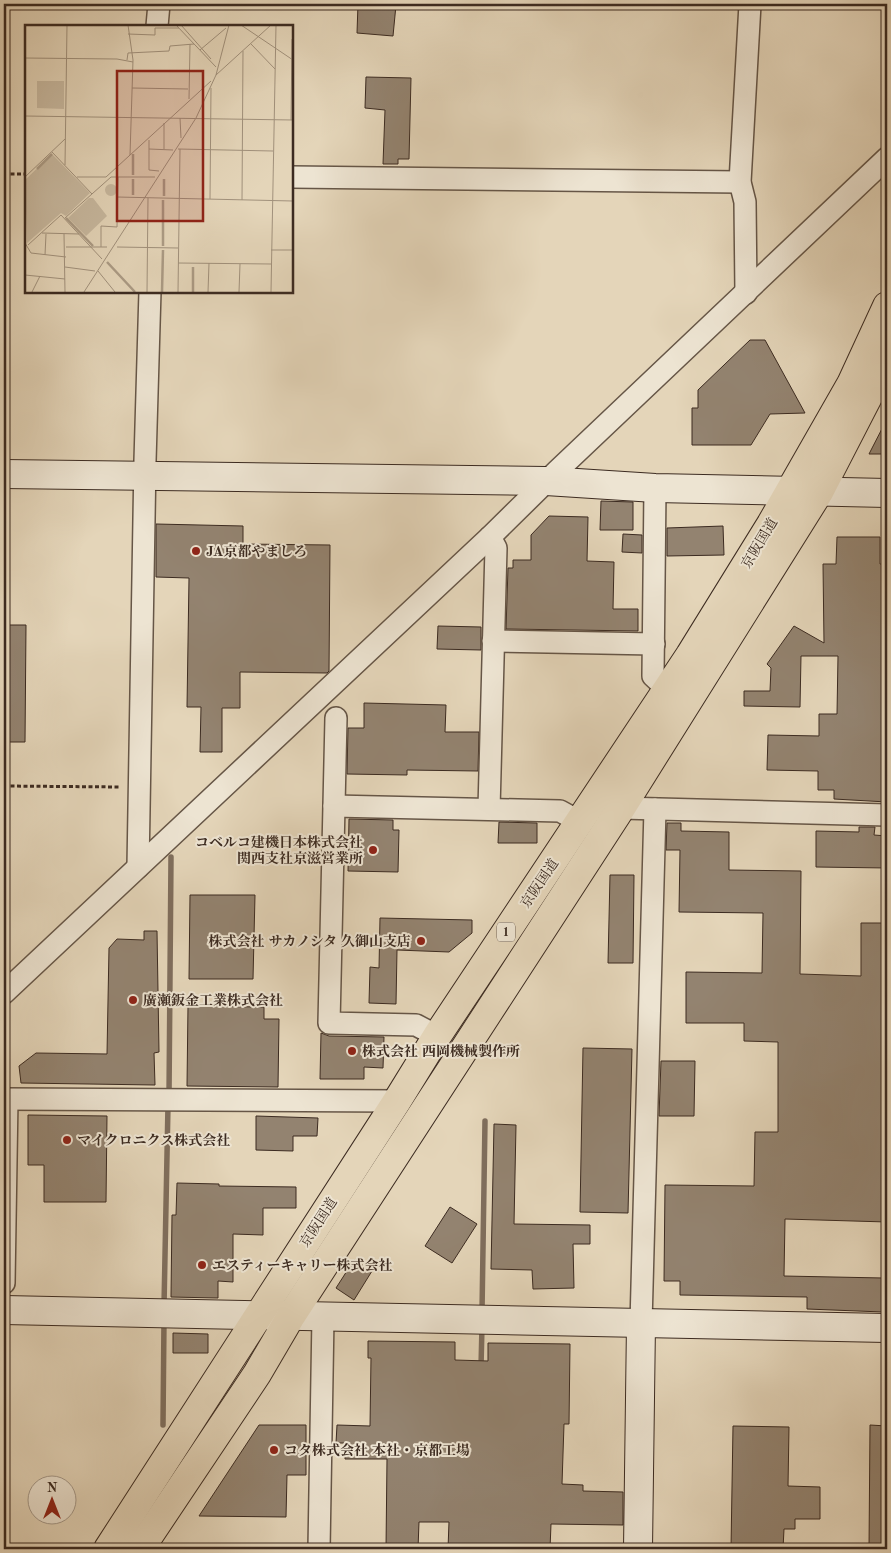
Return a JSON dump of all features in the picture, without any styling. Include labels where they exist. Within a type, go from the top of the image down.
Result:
[{"type":"highway","name":"京阪国道","points":[[108,1549],[437,1036],[668,689],[790,491],[851,384],[887,306]]},
{"type":"highway","name":"京阪国道","points":[[140,1549],[257,1374],[291,1316],[621,808],[819,492],[887,360]]},
{"type":"street","points":[[157,25],[159,4]]},
{"type":"street","points":[[746,293],[745,202],[740,182],[750,4]]},
{"type":"street","points":[[4,993],[490,537],[546,481],[887,158]]},
{"type":"street","points":[[292,177],[740,182]]},
{"type":"street","points":[[138,867],[144,476],[150,292]]},
{"type":"street","points":[[4,474],[546,481],[655,488],[887,493]]},
{"type":"street","points":[[655,488],[653,676],[668,689]]},
{"type":"street","points":[[489,809],[496,548],[490,537]]},
{"type":"street","points":[[493,641],[654,644]]},
{"type":"street","points":[[336,718],[328,1023],[416,1025],[437,1036]]},
{"type":"street","points":[[334,806],[560,811],[580,822]]},
{"type":"street","points":[[621,808],[887,815]]},
{"type":"street","points":[[638,1549],[641,1323],[655,809]]},
{"type":"street","points":[[4,1283],[5,1099],[397,1101]]},
{"type":"street","points":[[4,1310],[887,1328]]},
{"type":"street","points":[[319,1549],[324,1317]]},
{"type":"path","points":[[4,174],[25,174]]},
{"type":"path","points":[[4,786],[139,787]]},
{"type":"building","points":[[358,4],[396,5],[393,36],[357,33]]},
{"type":"building","points":[[366,77],[411,78],[409,159],[398,159],[398,164],[383,164],[385,110],[365,108]]},
{"type":"building","points":[[750,340],[765,340],[805,413],[770,414],[751,445],[692,445],[692,408],[698,408],[698,390]]},
{"type":"building","points":[[887,419],[887,454],[869,454]]},
{"type":"building","points":[[601,501],[633,502],[633,530],[600,530]]},
{"type":"building","points":[[549,516],[588,517],[587,561],[614,562],[613,609],[638,609],[638,631],[506,629],[508,568],[513,568],[513,560],[531,560],[531,535]]},
{"type":"building","points":[[156,524],[243,526],[243,544],[330,545],[329,671],[327,673],[240,672],[240,708],[222,708],[222,752],[200,752],[201,707],[187,707],[189,578],[156,577]]},
{"type":"building","points":[[723,526],[724,555],[667,556],[667,528]]},
{"type":"building","points":[[623,534],[642,535],[642,553],[622,552]]},
{"type":"building","points":[[837,537],[880,537],[880,564],[887,564],[887,802],[834,799],[834,790],[818,790],[818,771],[767,770],[768,735],[819,736],[819,714],[837,714],[838,656],[801,656],[800,707],[744,706],[744,691],[770,691],[771,668],[767,664],[794,626],[824,643],[823,564],[836,564]]},
{"type":"building","points":[[4,625],[26,625],[25,742],[4,742]]},
{"type":"building","points":[[438,626],[481,627],[481,650],[437,649]]},
{"type":"building","points":[[364,703],[446,705],[445,732],[479,732],[478,771],[407,770],[407,775],[347,774],[348,728],[364,728]]},
{"type":"building","name":"コベルコ建機日本株式会社 関西支社京滋営業所","points":[[349,819],[393,820],[393,830],[399,830],[398,872],[348,871]]},
{"type":"building","points":[[499,822],[537,823],[537,843],[498,843]]},
{"type":"building","points":[[667,823],[681,823],[681,831],[729,832],[729,870],[801,871],[800,974],[861,976],[861,923],[887,923],[887,1089],[885,1123],[887,1123],[887,1222],[785,1219],[784,1276],[883,1278],[883,1312],[807,1309],[807,1297],[680,1295],[680,1281],[664,1281],[665,1185],[754,1186],[755,1132],[778,1132],[778,1042],[744,1041],[744,1023],[686,1023],[686,972],[762,973],[763,913],[679,912],[680,850],[666,850]]},
{"type":"building","points":[[859,827],[875,827],[874,835],[887,836],[887,868],[816,867],[816,831],[859,832]]},
{"type":"building","points":[[610,875],[634,875],[633,963],[608,963]]},
{"type":"building","points":[[190,895],[255,895],[253,979],[189,979]]},
{"type":"building","name":"株式会社 サカノシタ 久御山支店","points":[[380,918],[472,920],[472,933],[449,952],[397,950],[396,1004],[369,1003],[370,967],[379,968]]},
{"type":"building","name":"廣瀬鈑金工業株式会社","points":[[144,931],[157,931],[159,1052],[154,1053],[155,1085],[21,1083],[19,1066],[36,1053],[107,1054],[109,948],[117,939],[144,940]]},
{"type":"building","points":[[188,1006],[264,1007],[264,1019],[279,1019],[278,1087],[187,1086]]},
{"type":"building","name":"株式会社 西岡機械製作所","points":[[321,1033],[329,1036],[384,1037],[383,1068],[364,1067],[364,1079],[320,1079]]},
{"type":"building","points":[[583,1048],[632,1049],[628,1213],[580,1212]]},
{"type":"building","points":[[661,1061],[695,1061],[694,1116],[659,1116]]},
{"type":"building","name":"マイクロニクス株式会社","points":[[28,1115],[107,1116],[106,1202],[44,1202],[44,1165],[28,1165]]},
{"type":"building","points":[[256,1116],[318,1118],[317,1136],[293,1136],[293,1151],[256,1150]]},
{"type":"building","points":[[494,1124],[516,1125],[514,1224],[590,1225],[590,1244],[573,1244],[574,1288],[533,1289],[532,1270],[491,1269]]},
{"type":"building","points":[[177,1183],[219,1184],[219,1186],[296,1187],[296,1208],[263,1208],[263,1235],[233,1234],[233,1282],[218,1281],[218,1298],[171,1297],[172,1215],[176,1215]]},
{"type":"building","points":[[450,1207],[477,1224],[452,1263],[425,1246]]},
{"type":"building","points":[[354,1260],[372,1271],[354,1300],[336,1288]]},
{"type":"building","points":[[173,1333],[208,1334],[208,1353],[173,1353]]},
{"type":"building","points":[[368,1341],[455,1342],[455,1360],[488,1361],[488,1343],[570,1344],[569,1424],[564,1424],[562,1484],[583,1485],[583,1491],[623,1492],[623,1525],[551,1524],[550,1549],[448,1549],[449,1522],[419,1522],[418,1549],[386,1549],[387,1459],[345,1459],[345,1443],[336,1443],[337,1425],[370,1426],[371,1358],[368,1358]]},
{"type":"building","name":"コタ株式会社 本社・京都工場","points":[[259,1425],[306,1425],[306,1475],[287,1475],[286,1517],[199,1516]]},
{"type":"building","points":[[870,1425],[887,1426],[887,1549],[869,1549]]},
{"type":"building","points":[[733,1426],[789,1427],[788,1486],[820,1487],[820,1519],[795,1519],[795,1529],[784,1529],[783,1549],[731,1549]]},
{"type":"waterway","points":[[169,1096],[171,857]]},
{"type":"waterway","points":[[164,1306],[168,1105]]},
{"type":"waterway","points":[[482,1312],[485,1121]]},
{"type":"waterway","points":[[163,1425],[164,1320]]},
{"type":"waterway","points":[[481,1367],[482,1326]]},
{"type":"place","name":"JA京都やましろ","points":[[196,551]]},
{"type":"place","name":"コベルコ建機日本株式会社 関西支社京滋営業所","points":[[373,850]]},
{"type":"place","name":"株式会社 サカノシタ 久御山支店","points":[[421,941]]},
{"type":"place","name":"廣瀬鈑金工業株式会社","points":[[133,1000]]},
{"type":"place","name":"株式会社 西岡機械製作所","points":[[352,1051]]},
{"type":"place","name":"マイクロニクス株式会社","points":[[67,1140]]},
{"type":"place","name":"エスティーキャリー株式会社","points":[[202,1265]]},
{"type":"place","name":"コタ株式会社 本社・京都工場","points":[[274,1450]]}]
